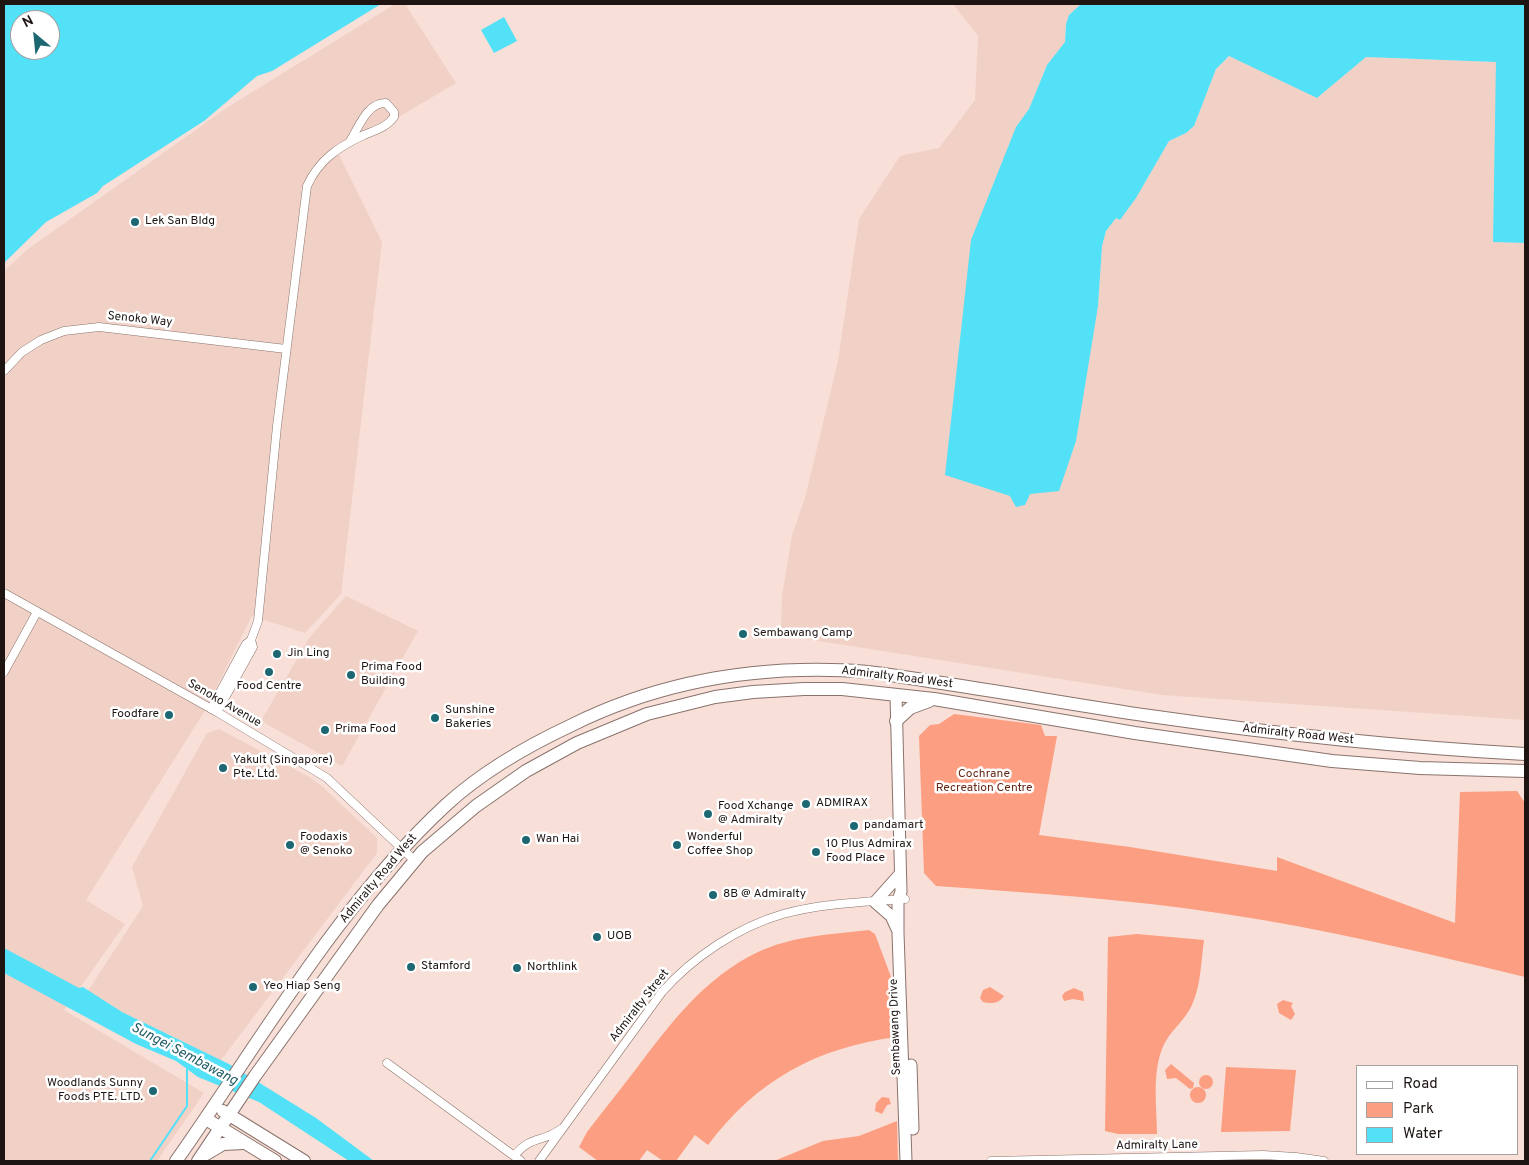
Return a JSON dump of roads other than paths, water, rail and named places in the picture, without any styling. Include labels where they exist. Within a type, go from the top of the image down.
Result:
[{"type":"main road","name":"Admiralty Road West","points":[[176,1161],[330,938],[402,848],[448,804],[494,768],[543,739],[608,707],[653,692],[716,677],[778,670],[830,670],[879,674],[1267,733],[1450,750],[1525,754]]},
{"type":"main road","points":[[879,674],[893,684],[896,688],[896,695]]},
{"type":"main road","name":"Admiralty Road West","points":[[198,1161],[255,1076],[378,905],[415,861],[449,827],[518,776],[577,743],[647,714],[715,697],[781,689],[822,688],[934,699],[1135,733],[1332,761],[1420,768],[1525,772]]},
{"type":"main road","name":"Sembawang Drive","points":[[896,695],[900,874],[914,1161]]},
{"type":"main road","points":[[896,721],[910,708],[934,699]]},
{"type":"main road","points":[[898,933],[891,916],[875,902],[900,874]]},
{"type":"main road","name":"Sembawang Drive","points":[[901,897],[898,933],[906,1161]]},
{"type":"main road","points":[[215,1105],[228,1115],[304,1161]]},
{"type":"main road","points":[[206,1119],[275,1161]]},
{"type":"main road","points":[[198,1161],[217,1146],[230,1143],[245,1144]]},
{"type":"street","points":[[214,711],[246,644],[252,640],[258,621],[286,349],[307,186],[317,167],[328,155],[350,142],[386,126],[394,117],[394,112],[386,103],[374,107],[367,113],[350,142]]},
{"type":"street","name":"Senoko Way","points":[[4,371],[22,352],[41,340],[64,331],[99,327],[286,349]]},
{"type":"street","name":"Senoko Avenue","points":[[4,593],[214,711],[327,778],[415,861]]},
{"type":"street","points":[[4,672],[38,612]]},
{"type":"street","name":"Admiralty Street","points":[[539,1161],[662,992],[677,976],[708,951],[746,929],[784,914],[821,907],[875,902],[901,897]]},
{"type":"street","name":"Admiralty Street","points":[[387,1064],[517,1159],[527,1142],[553,1135],[563,1128]]},
{"type":"street","name":"Admiralty Lane","points":[[991,1161],[1270,1155],[1324,1161]]},
{"type":"water","points":[[4,4],[381,4],[272,71],[257,76],[204,121],[103,186],[97,193],[46,222],[4,263]]},
{"type":"water","points":[[1081,4],[1525,4],[1525,243],[1493,242],[1496,62],[1366,57],[1317,98],[1229,56],[1216,69],[1194,126],[1186,133],[1169,141],[1136,198],[1120,220],[1116,218],[1106,231],[1102,246],[1098,306],[1076,441],[1059,491],[1030,494],[1025,505],[1016,507],[1010,496],[945,475],[971,240],[1016,127],[1029,109],[1047,65],[1065,42],[1066,24],[1069,15]]},
{"type":"water","points":[[504,17],[517,41],[494,53],[481,30]]},
{"type":"water","name":"Sungei Sembawang","points":[[4,948],[79,988],[83,987],[122,1012],[229,1064],[316,1118],[374,1161],[349,1161],[259,1102],[198,1077],[176,1061],[136,1044],[4,973]]},
{"type":"waterway","name":"Sungei Sembawang","points":[[150,1161],[187,1106],[187,1069]]},
{"type":"place","name":"Lek San Bldg","points":[[135,222]]},
{"type":"place","name":"Sembawang Camp","points":[[743,634]]},
{"type":"place","name":"Jin Ling","points":[[277,654]]},
{"type":"place","name":"Food Centre","points":[[269,672]]},
{"type":"place","name":"Prima Food Building","points":[[351,675]]},
{"type":"place","name":"Foodfare","points":[[169,715]]},
{"type":"place","name":"Sunshine Bakeries","points":[[435,718]]},
{"type":"place","name":"Prima Food","points":[[325,730]]},
{"type":"place","name":"Yakult (Singapore) Pte. Ltd.","points":[[223,768]]},
{"type":"place","name":"ADMIRAX","points":[[806,804]]},
{"type":"place","name":"Food Xchange @ Admiralty","points":[[708,814]]},
{"type":"place","name":"pandamart","points":[[854,826]]},
{"type":"place","name":"Wan Hai","points":[[526,840]]},
{"type":"place","name":"Foodaxis @ Senoko","points":[[290,845]]},
{"type":"place","name":"Wonderful Coffee Shop","points":[[677,845]]},
{"type":"place","name":"10 Plus Admirax Food Place","points":[[816,852]]},
{"type":"place","name":"8B @ Admiralty","points":[[713,895]]},
{"type":"place","name":"UOB","points":[[597,937]]},
{"type":"place","name":"Stamford","points":[[411,967]]},
{"type":"place","name":"Northlink","points":[[517,968]]},
{"type":"place","name":"Yeo Hiap Seng","points":[[253,987]]},
{"type":"place","name":"Woodlands Sunny Foods PTE. LTD.","points":[[153,1091]]},
{"type":"park label","name":"Cochrane Recreation Centre","points":[[984,782]]}]
